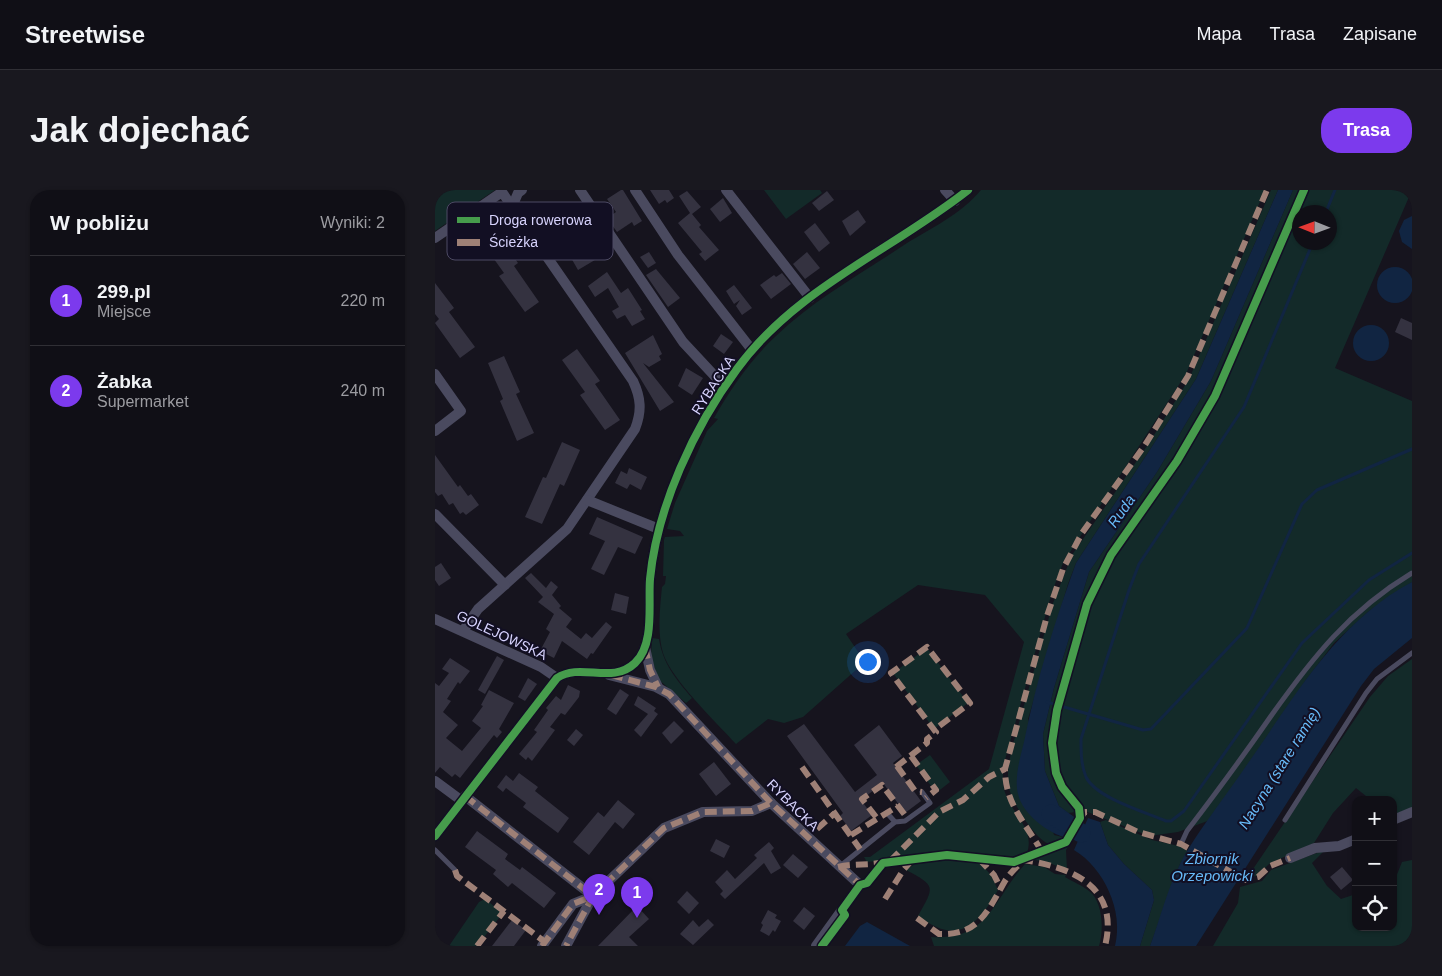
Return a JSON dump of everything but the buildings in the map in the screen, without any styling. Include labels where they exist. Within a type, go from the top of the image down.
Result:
[{"type":"street","points":[[514,202],[519,193],[523,190]]},
{"type":"street","points":[[580,190],[588,202]]},
{"type":"street","points":[[635,190],[678,255],[752,350]]},
{"type":"street","points":[[726,190],[810,298]]},
{"type":"street","points":[[945,190],[955,201]]},
{"type":"street","name":"RYBACKA","points":[[658,688],[650,670],[645,647],[651,571],[659,529],[668,501],[696,438],[724,386],[752,350],[786,316],[955,201],[968,190]]},
{"type":"street","points":[[487,202],[502,192],[509,202]]},
{"type":"street","points":[[435,238],[447,230]]},
{"type":"street","points":[[613,239],[683,342],[724,386]]},
{"type":"street","points":[[463,631],[478,609],[557,539],[587,500],[635,429],[641,410],[640,400],[633,381],[549,260]]},
{"type":"street","points":[[435,374],[461,411],[435,431]]},
{"type":"street","points":[[587,500],[659,529]]},
{"type":"street","points":[[435,514],[505,585]]},
{"type":"street","name":"GOLEJOWSKA","points":[[436,622],[463,631],[547,670],[557,678]]},
{"type":"street","points":[[435,836],[557,678],[579,672],[608,674],[632,666],[645,647]]},
{"type":"street","name":"RYBACKA","points":[[608,674],[658,688],[676,700],[771,803],[838,867],[860,885],[816,946]]},
{"type":"street","points":[[435,781],[463,799],[593,896]]},
{"type":"street","points":[[566,946],[593,896],[664,828],[703,812],[752,811],[771,803]]},
{"type":"street","points":[[1397,818],[1412,812]]},
{"type":"street","points":[[1290,858],[1315,848],[1339,846],[1352,841]]},
{"type":"street","points":[[542,946],[573,904],[593,896]]},
{"type":"lane","points":[[1181,844],[1187,831],[1327,641],[1365,605],[1412,573]]},
{"type":"lane","points":[[1285,820],[1366,693],[1377,679],[1412,653]]},
{"type":"lane","points":[[838,867],[895,822],[905,821],[930,803],[922,792]]},
{"type":"lane","points":[[887,813],[895,822]]},
{"type":"lane","points":[[435,850],[455,870]]},
{"type":"green space","points":[[435,190],[495,190],[477,202],[447,202],[447,223],[435,231]]},
{"type":"green space","points":[[764,190],[820,190],[822,193],[786,219]]},
{"type":"green space","points":[[981,190],[1265,190],[1186,374],[1063,563],[1052,592],[1003,767],[1005,792],[1028,837],[1027,853],[1012,859],[944,853],[867,862],[864,857],[870,857],[989,769],[1024,642],[985,595],[918,585],[846,634],[865,662],[803,717],[784,723],[768,719],[736,744],[684,687],[663,653],[659,620],[662,587],[665,584],[666,576],[663,576],[664,540],[665,537],[684,536],[680,531],[667,529],[675,503],[707,431],[718,419],[714,418],[734,385],[758,354],[790,323],[821,299],[955,214]]},
{"type":"green space","points":[[1271,190],[1278,190],[1196,379],[1076,563],[1068,584],[1028,719],[1054,835],[1067,838],[1056,844],[1049,844],[1036,834],[1017,808],[1009,790],[1008,778],[1013,744],[1053,603],[1072,555],[1149,443],[1189,379]]},
{"type":"green space","points":[[1293,190],[1412,190],[1335,368],[1412,401],[1412,582],[1369,611],[1334,643],[1306,680],[1210,820],[1178,832],[1149,836],[1085,811],[1068,813],[1059,806],[1045,771],[1043,734],[1054,688],[1089,572],[1157,472],[1211,381]]},
{"type":"green space","points":[[652,638],[659,639],[667,664],[692,698],[686,703],[658,679],[651,656]]},
{"type":"green space","points":[[927,648],[968,703],[934,729],[893,673]]},
{"type":"green space","points":[[1412,659],[1412,808],[1397,814],[1397,796],[1366,796],[1356,788],[1333,813],[1314,843],[1269,864],[1257,876],[1244,878],[1253,869],[1370,697],[1388,676]]},
{"type":"green space","points":[[930,755],[950,782],[936,793],[916,765]]},
{"type":"green space","points":[[1106,820],[1152,840],[1183,847],[1188,852],[1180,864],[1150,946],[1140,946],[1154,900],[1152,890],[1124,864],[1108,845],[1100,822]]},
{"type":"green space","points":[[1069,845],[1066,850],[1067,870],[1047,862],[1029,859]]},
{"type":"green space","points":[[1325,850],[1312,863],[1327,886],[1341,899],[1352,895],[1352,931],[1397,931],[1397,874],[1402,862],[1412,860],[1412,946],[1213,946],[1238,903],[1240,887],[1262,881],[1271,870]]},
{"type":"green space","points":[[922,859],[979,862],[991,875],[998,890],[974,922],[965,928],[944,930],[918,916],[928,898],[930,888],[923,880],[906,870]]},
{"type":"green space","points":[[1025,864],[1044,867],[1055,874],[1066,875],[1065,877],[1094,896],[1100,909],[1102,925],[1099,946],[934,946],[931,937],[950,936],[966,932],[978,925],[988,915]]},
{"type":"green space","points":[[485,899],[503,913],[477,946],[449,946],[479,902]]},
{"type":"water","points":[[1278,190],[1293,190],[1211,381],[1157,472],[1089,572],[1054,688],[1043,734],[1045,771],[1059,806],[1077,819],[1067,838],[1060,836],[1037,822],[1025,809],[1018,794],[1017,775],[1034,696],[1061,607],[1076,563],[1196,379]]},
{"type":"water","points":[[1412,216],[1412,249],[1402,242],[1399,231],[1404,220]]},
{"type":"water","points":[[1395,267],[1407,273],[1413,285],[1407,297],[1395,303],[1383,297],[1377,285],[1383,273]]},
{"type":"water","points":[[1371,325],[1383,331],[1389,343],[1383,355],[1371,361],[1359,355],[1353,343],[1359,331]]},
{"type":"water","name":"Zbiornik Orzepowicki","points":[[1412,582],[1412,638],[1374,669],[1361,686],[1196,946],[1150,946],[1171,884],[1180,864],[1203,827],[1300,688],[1339,640],[1361,618],[1385,599]]},
{"type":"water","name":"Zbiornik Orzepowicki","points":[[1088,818],[1100,822],[1108,845],[1124,864],[1152,890],[1154,900],[1140,946],[1115,946],[1117,919],[1109,892],[1103,879],[1094,868],[1074,850]]},
{"type":"water","points":[[867,922],[910,946],[845,946],[860,926]]},
{"type":"waterway","points":[[1329,205],[1335,190]]},
{"type":"waterway","points":[[1310,250],[1244,407],[1139,564],[1081,739],[1082,763],[1086,777],[1091,785],[1110,798],[1134,809],[1166,821],[1171,821],[1184,811],[1302,643],[1369,580],[1412,553]]},
{"type":"waterway","points":[[1047,702],[1143,730],[1151,729],[1247,628],[1302,504],[1317,490],[1412,449]]},
{"type":"waterway","name":"Ruda","points":[[1051,814],[1081,833]]},
{"type":"marked path","points":[[1042,852],[1012,803],[1008,793],[1005,769],[1047,616],[1063,569],[1082,533],[1145,445],[1188,376],[1267,190]]},
{"type":"marked path","points":[[645,647],[650,670],[658,687]]},
{"type":"marked path","points":[[896,767],[927,743],[927,739],[936,732],[935,731],[891,673],[927,647],[970,703],[934,730]]},
{"type":"marked path","points":[[611,675],[656,687],[669,694],[771,803],[860,885]]},
{"type":"marked path","points":[[911,756],[936,790],[926,798]]},
{"type":"marked path","points":[[897,766],[915,791],[922,792]]},
{"type":"marked path","points":[[802,767],[860,849]]},
{"type":"marked path","points":[[890,861],[939,812],[963,800],[989,777],[1005,769]]},
{"type":"marked path","points":[[876,817],[862,799],[882,785],[908,819]]},
{"type":"marked path","points":[[465,796],[593,896],[566,946]]},
{"type":"marked path","points":[[542,946],[573,904],[593,896],[664,828],[703,812],[752,811],[771,803]]},
{"type":"marked path","points":[[851,835],[898,806]]},
{"type":"marked path","points":[[1079,820],[1085,812],[1095,812],[1138,832],[1181,844],[1245,880],[1258,877],[1270,866],[1290,858]]},
{"type":"marked path","points":[[817,829],[835,813]]},
{"type":"marked path","points":[[885,899],[904,869],[913,859]]},
{"type":"marked path","points":[[979,859],[994,875],[1001,889]]},
{"type":"marked path","points":[[917,918],[939,934],[964,931],[981,919],[1007,878],[1023,860],[1058,868],[1074,874],[1088,883],[1098,894],[1105,908],[1108,925],[1105,946]]},
{"type":"marked path","points":[[838,867],[884,862]]},
{"type":"marked path","points":[[455,870],[457,876],[545,942]]},
{"type":"marked path","points":[[477,946],[504,911]]},
{"type":"cycle path","points":[[435,836],[557,678],[576,672],[616,672],[626,669],[635,663],[641,655],[648,635],[650,579],[654,552],[669,496],[692,442],[706,416],[737,369],[760,341],[816,293],[939,212],[968,190]]},
{"type":"cycle path","points":[[822,946],[845,915],[842,910],[860,885],[867,883],[883,863],[947,855],[1014,862],[1066,842],[1080,818],[1079,808],[1062,787],[1056,773],[1052,743],[1057,710],[1087,604],[1111,555],[1177,461],[1215,396],[1304,190]]},
{"type":"place","name":"Żabka","points":[[599,915]]},
{"type":"place","name":"299.pl","points":[[637,918]]},
{"type":"water label","name":"Nacyna (stare ramię)","points":[[1279,768]]}]
